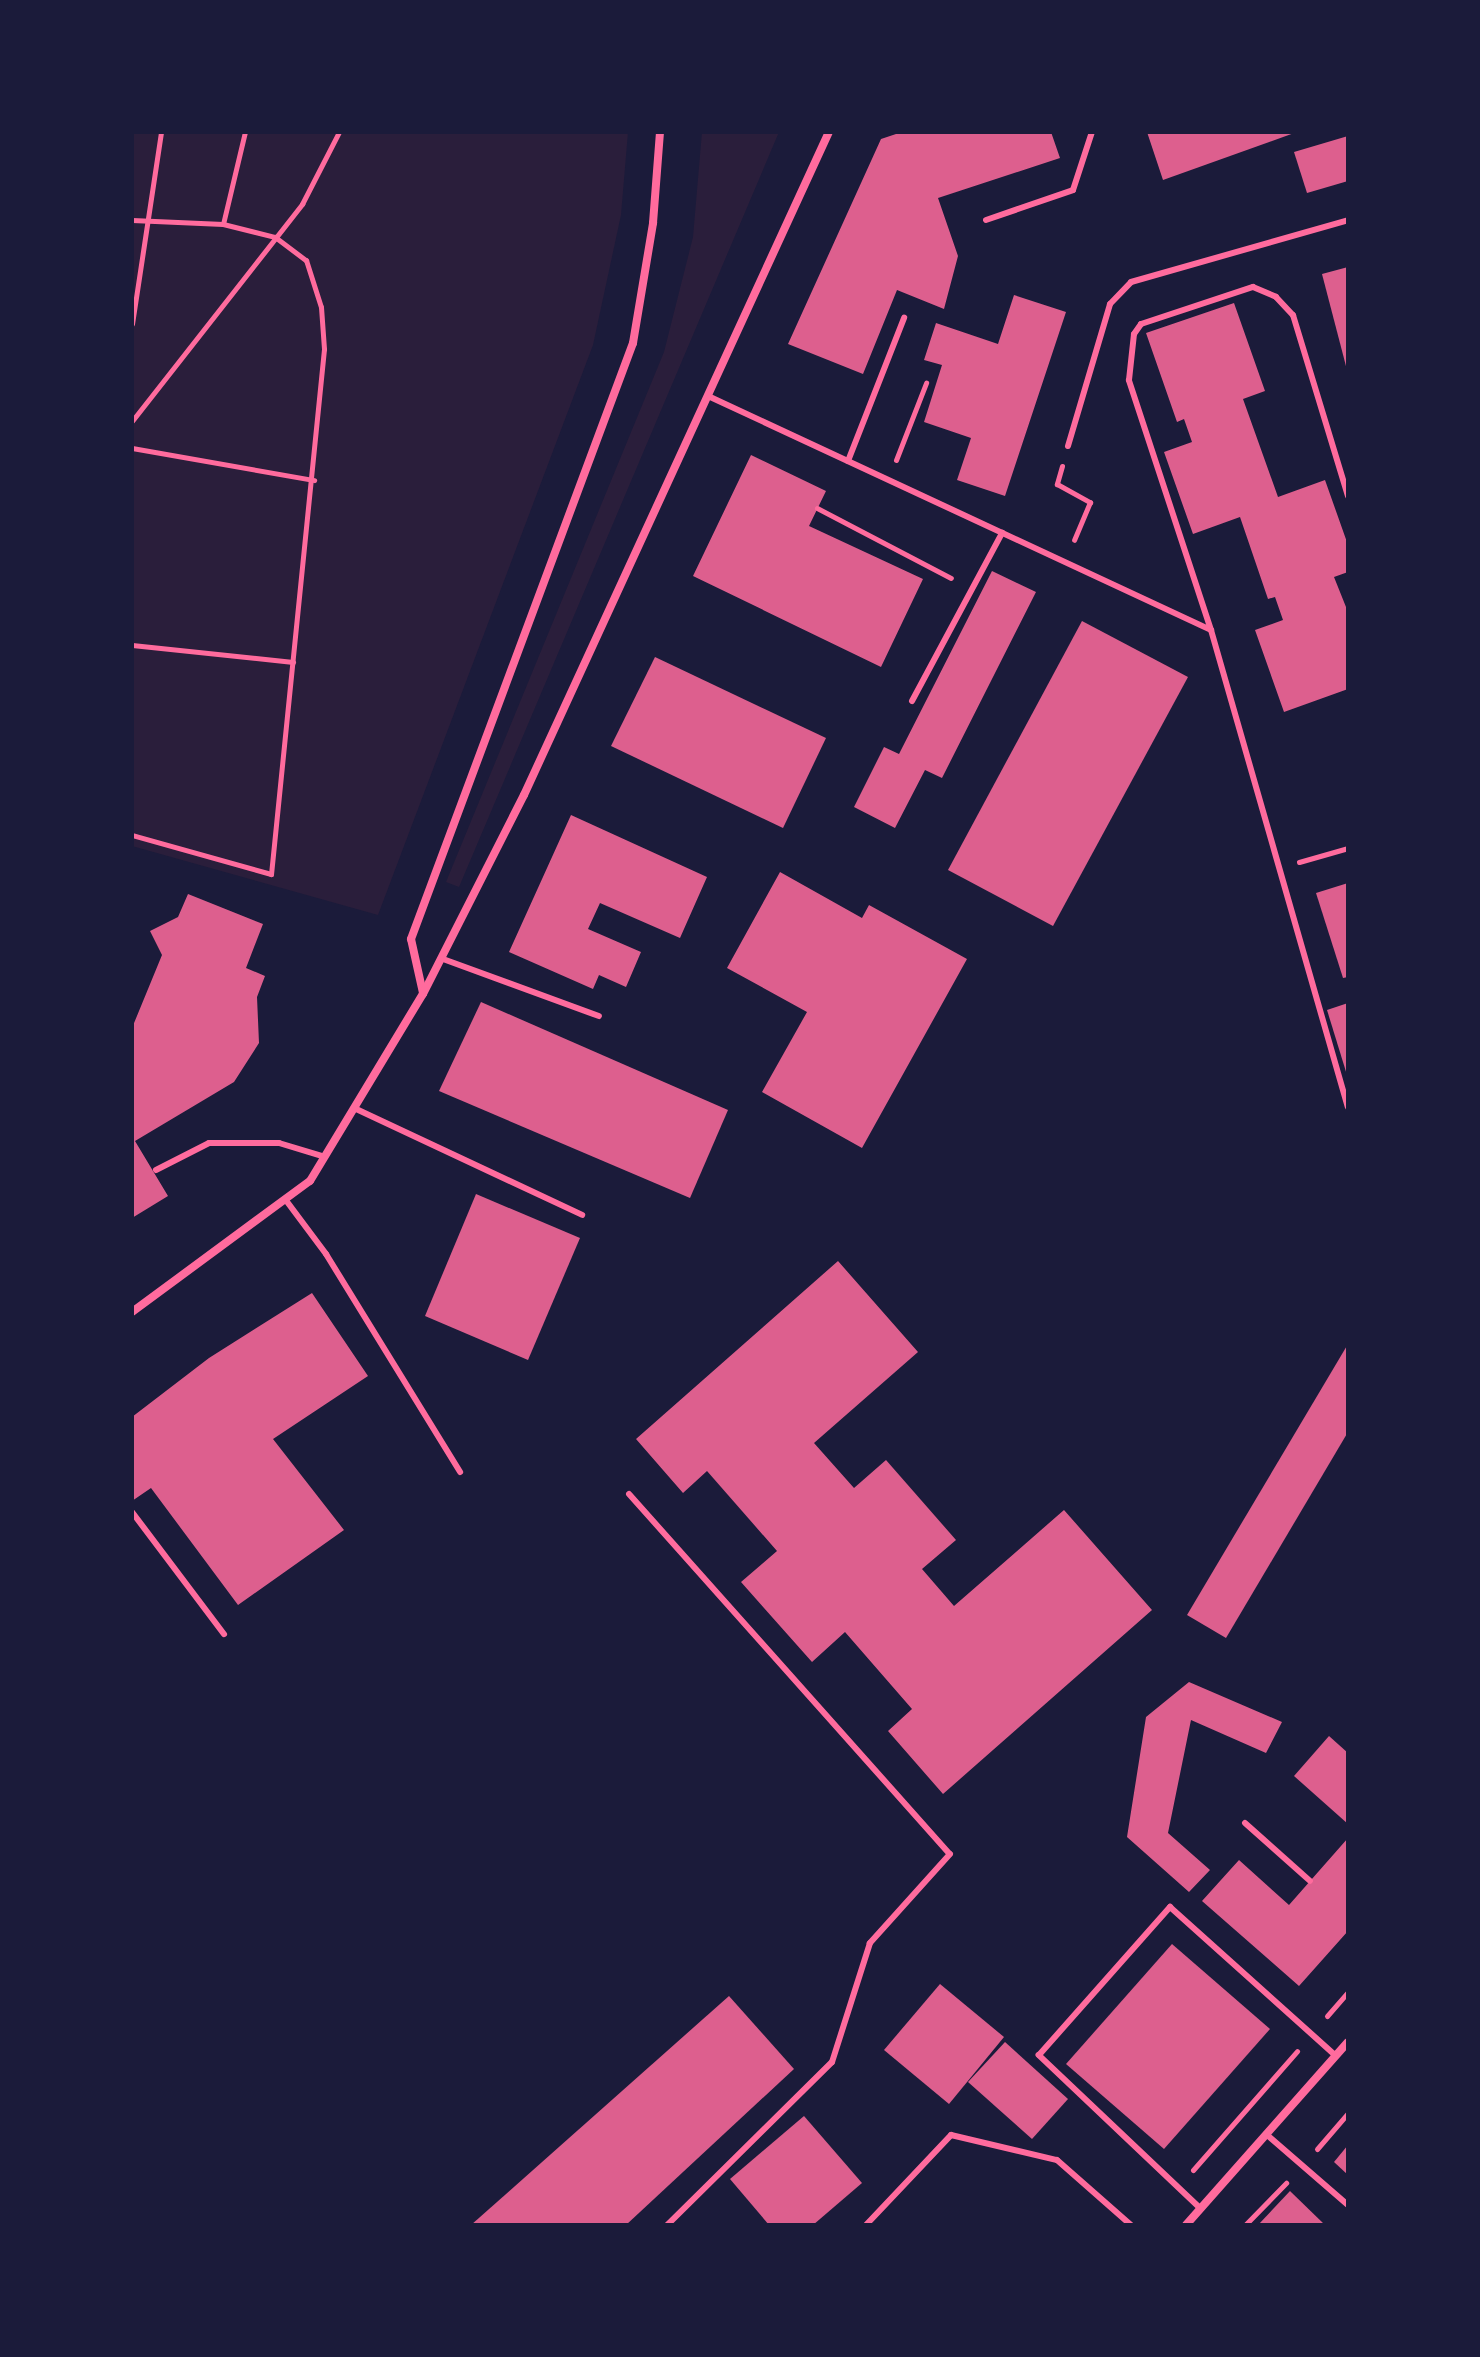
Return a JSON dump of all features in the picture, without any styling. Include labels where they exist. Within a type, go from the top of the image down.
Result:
[{"type":"street","points":[[423,994],[411,939],[633,343],[653,223],[660,132]]},
{"type":"street","points":[[132,1312],[310,1181],[423,994],[443,959],[829,132]]},
{"type":"street","points":[[1186,2225],[1348,2042]]},
{"type":"lane","points":[[986,220],[1073,190],[1092,132]]},
{"type":"lane","points":[[1068,446],[1110,304],[1131,282],[1348,220]]},
{"type":"lane","points":[[1348,496],[1293,315],[1276,297],[1253,287],[1141,324],[1134,334],[1129,380],[1211,630],[1348,1107]]},
{"type":"lane","points":[[848,461],[904,318]]},
{"type":"lane","points":[[708,396],[1211,630]]},
{"type":"lane","points":[[912,701],[1002,533]]},
{"type":"lane","points":[[443,959],[599,1016]]},
{"type":"lane","points":[[354,1108],[582,1215]]},
{"type":"lane","points":[[156,1170],[209,1143],[279,1143],[325,1157]]},
{"type":"lane","points":[[285,1199],[326,1254],[460,1472]]},
{"type":"lane","points":[[629,1494],[950,1854],[870,1943],[832,2062],[667,2225]]},
{"type":"lane","points":[[132,1512],[224,1634]]},
{"type":"lane","points":[[1245,1823],[1310,1881]]},
{"type":"lane","points":[[1201,2209],[1039,2055],[1170,1907],[1336,2056]]},
{"type":"lane","points":[[1266,2134],[1348,2205]]},
{"type":"lane","points":[[866,2225],[951,2135],[1057,2160],[1131,2225]]},
{"type":"path","points":[[132,324],[161,132]]},
{"type":"path","points":[[223,224],[245,132]]},
{"type":"path","points":[[132,421],[302,204],[339,132]]},
{"type":"path","points":[[132,220],[223,224],[275,237],[306,260],[321,307],[324,349],[314,480],[271,874],[132,835]]},
{"type":"path","points":[[888,480],[926,383]]},
{"type":"path","points":[[1064,562],[1090,502],[1057,484],[1068,446]]},
{"type":"path","points":[[132,448],[314,480]]},
{"type":"path","points":[[817,508],[972,589]]},
{"type":"path","points":[[132,645],[293,662]]},
{"type":"path","points":[[1281,868],[1348,848]]},
{"type":"path","points":[[1178,2187],[1348,1992]]},
{"type":"shaded area","points":[[132,132],[628,132],[621,215],[593,345],[378,915],[132,846]]},
{"type":"shaded area","points":[[702,132],[779,132],[459,887],[446,882],[664,352],[693,237]]},
{"type":"building","points":[[902,132],[1051,132],[1060,158],[938,198],[958,256],[944,309],[897,290],[863,374],[788,344],[881,139]]},
{"type":"building","points":[[1147,132],[1297,132],[1163,180]]},
{"type":"building","points":[[1348,136],[1348,181],[1307,193],[1294,152]]},
{"type":"building","points":[[1348,267],[1348,370],[1347,370],[1322,274]]},
{"type":"building","points":[[1014,295],[1066,312],[1005,496],[957,480],[971,438],[924,422],[942,365],[924,360],[936,323],[998,344]]},
{"type":"building","points":[[1234,303],[1265,391],[1243,399],[1278,497],[1325,480],[1348,545],[1348,572],[1334,577],[1348,612],[1348,689],[1284,712],[1255,630],[1283,620],[1275,597],[1268,599],[1240,517],[1193,534],[1164,452],[1192,442],[1184,419],[1177,422],[1146,333]]},
{"type":"building","points":[[751,455],[826,491],[809,526],[923,579],[881,667],[693,576]]},
{"type":"building","points":[[992,571],[1036,592],[942,778],[925,770],[895,828],[854,807],[884,747],[899,754]]},
{"type":"building","points":[[1082,621],[1188,677],[1053,926],[948,870]]},
{"type":"building","points":[[655,657],[826,738],[783,828],[611,746]]},
{"type":"building","points":[[571,815],[707,877],[680,938],[600,903],[588,929],[641,952],[626,987],[599,975],[593,989],[509,952]]},
{"type":"building","points":[[780,872],[862,918],[869,905],[967,959],[862,1148],[762,1092],[807,1012],[727,968]]},
{"type":"building","points":[[1348,883],[1348,977],[1343,978],[1316,893]]},
{"type":"building","points":[[188,894],[263,924],[246,968],[265,976],[257,997],[259,1043],[234,1082],[135,1141],[168,1196],[132,1218],[132,1028],[162,955],[150,931],[178,917]]},
{"type":"building","points":[[481,1002],[728,1110],[690,1198],[439,1091]]},
{"type":"building","points":[[1348,1003],[1348,1075],[1347,1075],[1327,1010]]},
{"type":"building","points":[[476,1194],[580,1238],[528,1360],[425,1316]]},
{"type":"building","points":[[838,1261],[918,1352],[814,1443],[854,1488],[886,1460],[956,1540],[922,1569],[954,1606],[1064,1510],[1152,1610],[943,1794],[888,1731],[912,1709],[845,1632],[812,1662],[741,1582],[777,1551],[707,1471],[683,1493],[636,1439]]},
{"type":"building","points":[[312,1293],[368,1376],[273,1439],[344,1530],[238,1605],[151,1488],[132,1501],[132,1417],[209,1358]]},
{"type":"building","points":[[1348,1344],[1348,1432],[1226,1638],[1187,1615]]},
{"type":"building","points":[[1189,1682],[1282,1722],[1266,1753],[1191,1720],[1168,1833],[1210,1870],[1189,1892],[1127,1837],[1146,1717]]},
{"type":"building","points":[[1329,1736],[1348,1753],[1348,1824],[1294,1776]]},
{"type":"building","points":[[1348,1838],[1348,1931],[1299,1986],[1202,1901],[1239,1860],[1289,1905]]},
{"type":"building","points":[[1172,1944],[1270,2029],[1164,2149],[1066,2064]]},
{"type":"building","points":[[940,1984],[1004,2037],[949,2104],[884,2050]]},
{"type":"building","points":[[729,1996],[794,2069],[626,2225],[471,2225]]},
{"type":"building","points":[[1005,2042],[1068,2099],[1032,2139],[968,2082]]},
{"type":"building","points":[[804,2116],[862,2183],[813,2225],[769,2225],[730,2179]]},
{"type":"building","points":[[1348,2145],[1348,2175],[1334,2162]]},
{"type":"building","points":[[1290,2191],[1325,2225],[1258,2225]]}]
